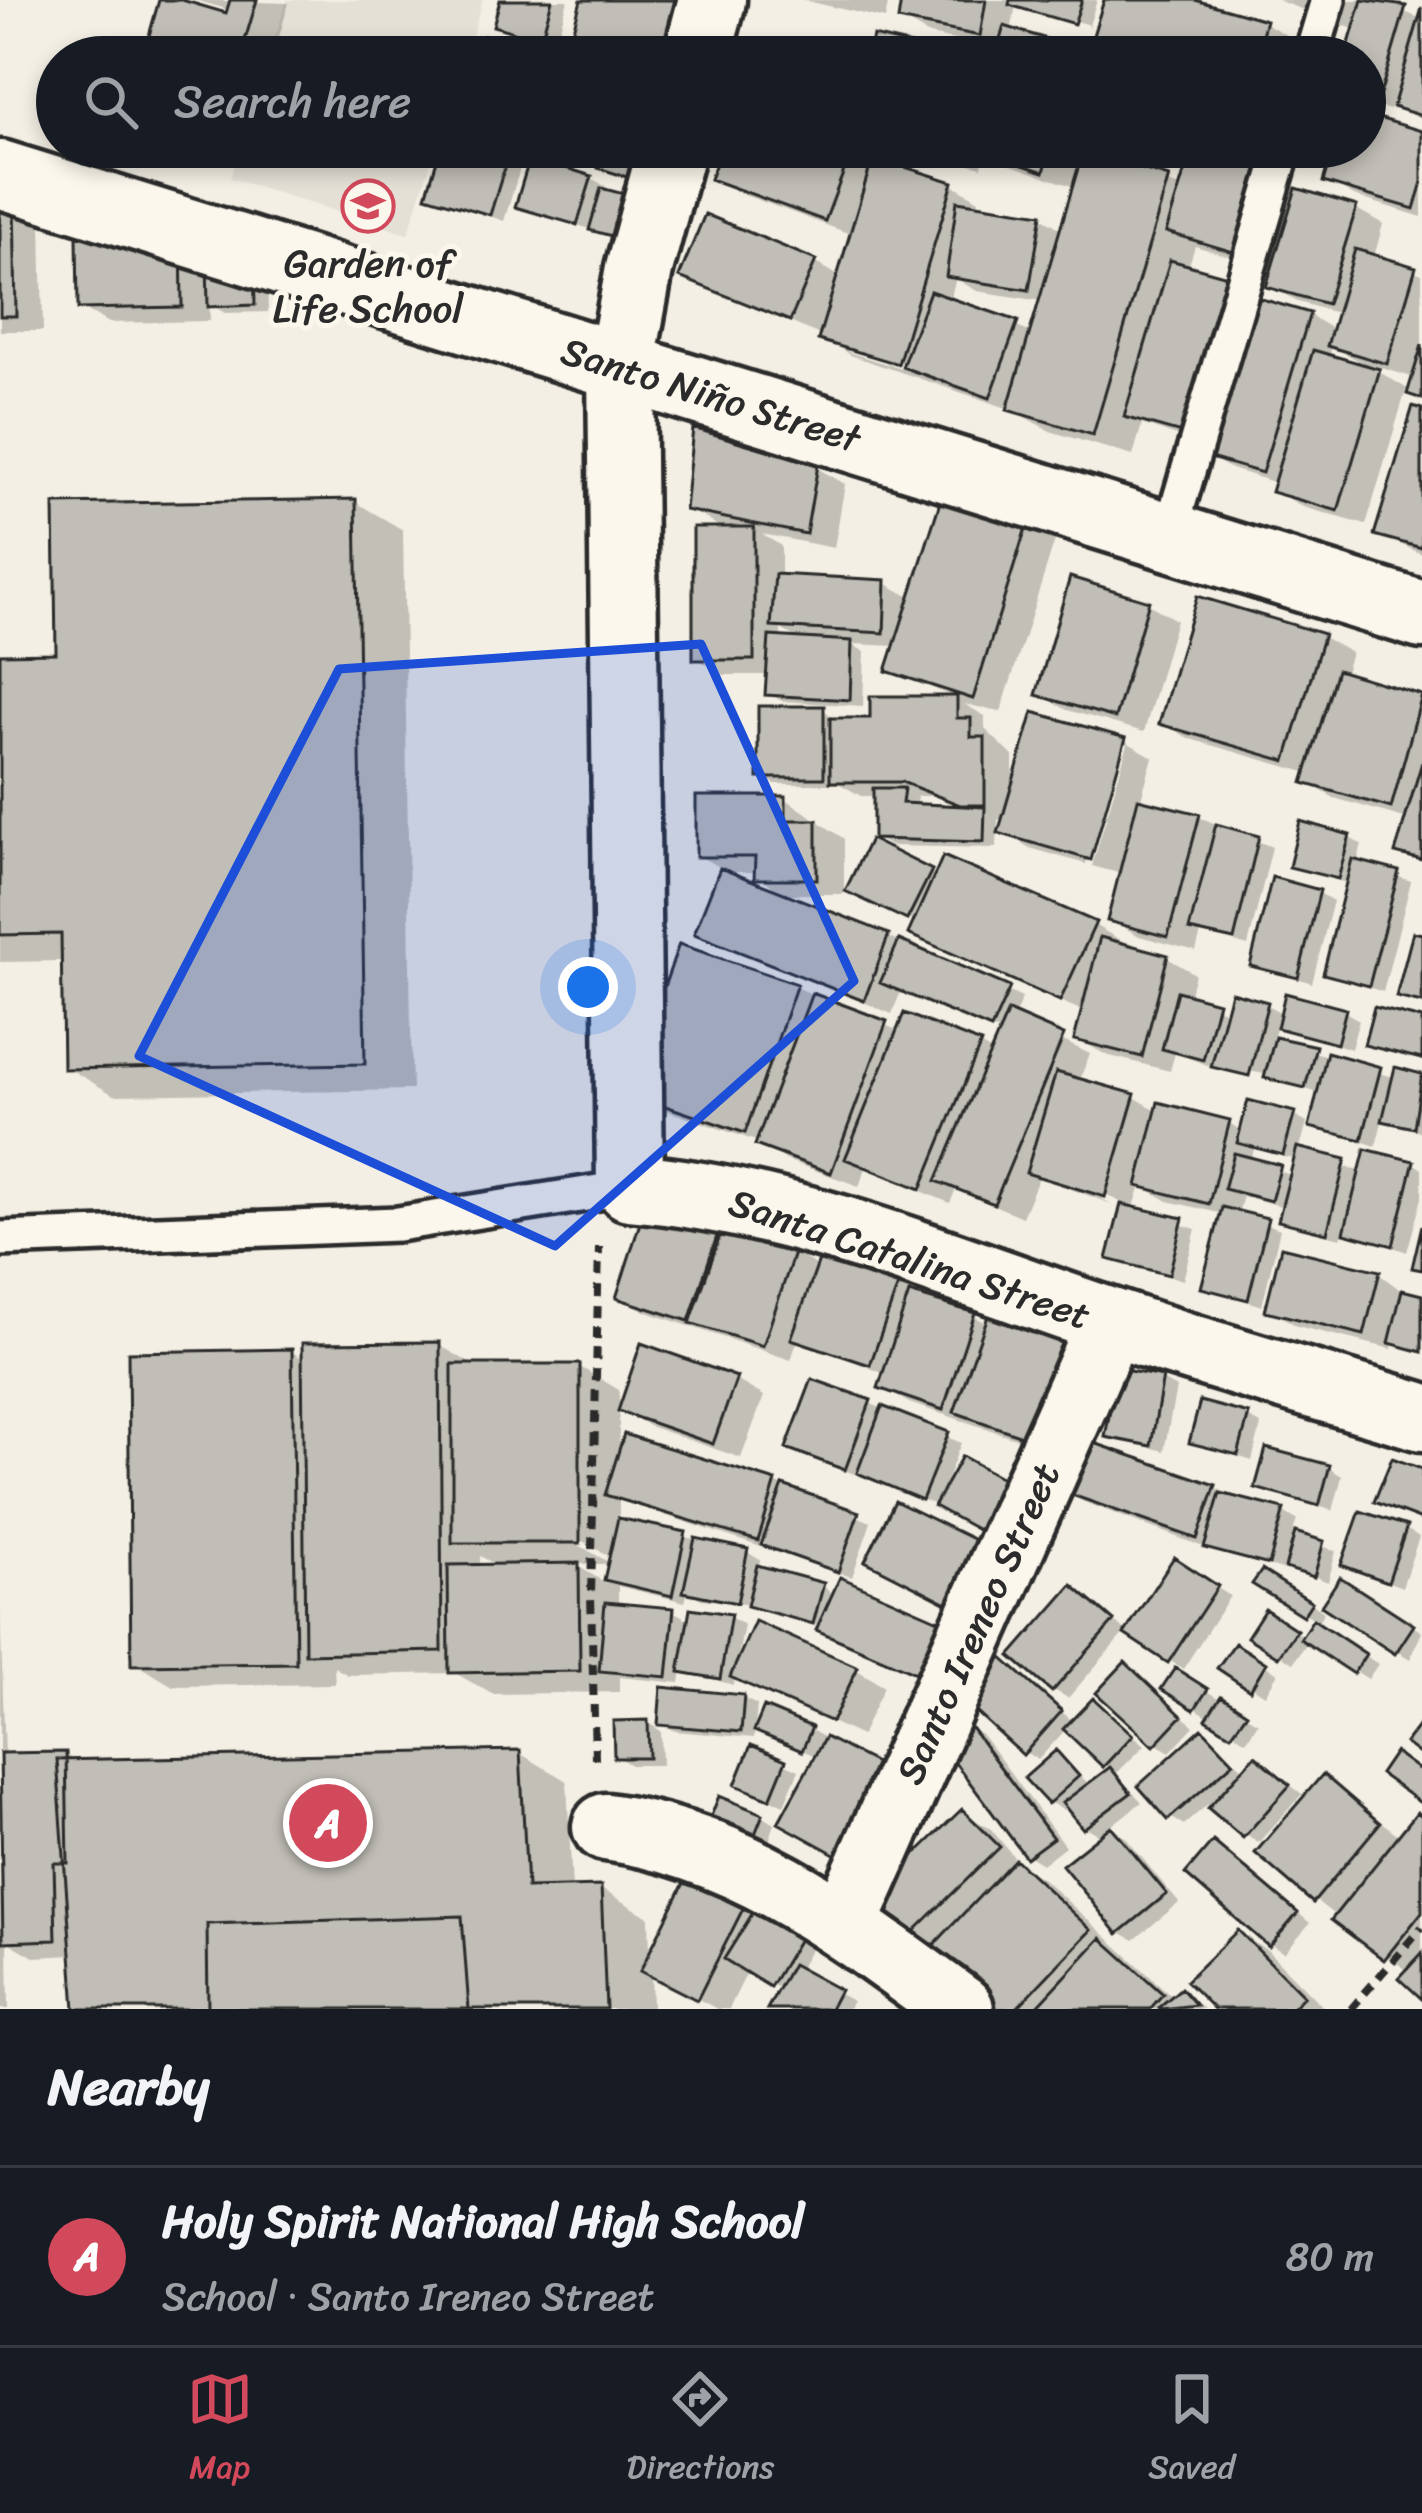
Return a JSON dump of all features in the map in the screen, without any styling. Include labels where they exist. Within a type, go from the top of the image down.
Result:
[{"type":"street","points":[[703,36],[712,0]]},
{"type":"street","points":[[630,1187],[621,366],[639,269],[666,168]]},
{"type":"street","name":"Santo Niño Street","points":[[0,174],[1422,615]]},
{"type":"street","name":"Santa Catalina Street","points":[[630,1187],[700,1193],[789,1211],[1110,1322],[1422,1417]]},
{"type":"street","name":"Santo Ireneo Street","points":[[844,1924],[1110,1322]]},
{"type":"street","points":[[606,1827],[680,1840],[722,1855],[844,1924],[960,2009]]},
{"type":"lane","points":[[1317,36],[1328,0]]},
{"type":"lane","points":[[1169,536],[1278,168]]},
{"type":"lane","points":[[0,1239],[398,1224],[630,1187]]},
{"type":"path","points":[[606,1827],[591,1677],[595,1298],[599,1244],[630,1187]]},
{"type":"path","points":[[1351,2009],[1422,1927]]},
{"type":"highlighted area","points":[[701,644],[854,981],[555,1246],[139,1056],[339,669]]},
{"type":"shaded area","points":[[287,0],[483,0],[472,36],[276,36]]},
{"type":"shaded area","name":"Garden of Life School","points":[[233,168],[429,168],[408,234],[230,178]]},
{"type":"building","points":[[159,0],[182,0],[226,13],[230,0],[257,0],[246,36],[149,36]]},
{"type":"building","points":[[500,0],[552,0],[542,36],[493,26]]},
{"type":"building","points":[[581,0],[696,0],[685,36],[571,36]]},
{"type":"building","points":[[901,0],[986,0],[980,36],[898,20]]},
{"type":"building","points":[[1010,0],[1082,0],[1074,24],[1009,5]]},
{"type":"building","points":[[1104,0],[1195,0],[1266,20],[1262,36],[1093,36]]},
{"type":"building","points":[[1362,0],[1406,6],[1386,74],[1386,36],[1351,36]]},
{"type":"building","points":[[1422,8],[1422,116],[1393,107]]},
{"type":"building","points":[[1004,26],[1037,36],[1001,36]]},
{"type":"building","points":[[1386,120],[1422,131],[1422,182],[1414,209],[1323,182],[1327,168],[1386,168]]},
{"type":"building","points":[[435,168],[505,168],[490,215],[426,196]]},
{"type":"building","points":[[527,168],[566,168],[592,176],[577,225],[515,207]]},
{"type":"building","points":[[598,168],[654,168],[649,184]]},
{"type":"building","points":[[714,168],[845,168],[825,221],[710,179]]},
{"type":"building","points":[[870,168],[908,168],[953,182],[898,364],[818,340]]},
{"type":"building","points":[[1078,168],[1139,168],[1169,177],[1093,435],[1007,410]]},
{"type":"building","points":[[1186,168],[1276,170],[1250,257],[1166,232]]},
{"type":"building","points":[[601,188],[639,198],[626,240],[589,230]]},
{"type":"building","points":[[1296,188],[1357,206],[1327,304],[1266,287]]},
{"type":"building","points":[[0,200],[14,200],[16,316],[0,316]]},
{"type":"building","points":[[957,201],[1042,214],[1029,290],[946,277]]},
{"type":"building","points":[[705,214],[816,260],[790,321],[679,277]]},
{"type":"building","points":[[181,234],[182,307],[78,309],[77,236]]},
{"type":"building","points":[[1355,249],[1416,267],[1387,364],[1327,346]]},
{"type":"building","points":[[207,259],[254,259],[255,305],[208,307]]},
{"type":"building","points":[[1170,260],[1235,278],[1188,435],[1124,417]]},
{"type":"building","points":[[930,291],[1018,321],[990,398],[902,367]]},
{"type":"building","points":[[1248,295],[1310,313],[1262,473],[1200,455]]},
{"type":"building","points":[[1422,345],[1422,399],[1407,394]]},
{"type":"building","points":[[1313,350],[1380,369],[1338,511],[1271,492]]},
{"type":"building","points":[[1413,406],[1422,409],[1422,548],[1374,535]]},
{"type":"building","points":[[693,428],[818,465],[806,534],[685,510]]},
{"type":"building","points":[[948,477],[1033,505],[973,699],[886,671]]},
{"type":"building","points":[[356,499],[365,1064],[63,1069],[61,934],[0,935],[0,654],[56,653],[54,504]]},
{"type":"building","points":[[693,527],[754,527],[754,660],[693,660]]},
{"type":"building","points":[[775,574],[886,580],[884,633],[771,627]]},
{"type":"building","points":[[1070,577],[1149,601],[1115,718],[1036,695]]},
{"type":"building","points":[[1197,596],[1324,634],[1286,761],[1159,724]]},
{"type":"building","points":[[769,636],[852,641],[850,700],[765,695]]},
{"type":"building","points":[[1337,670],[1422,695],[1391,808],[1303,783]]},
{"type":"building","points":[[870,696],[957,696],[957,718],[971,718],[971,737],[985,737],[985,805],[960,805],[902,782],[830,782],[830,718],[870,718]]},
{"type":"building","points":[[758,706],[824,706],[824,778],[758,778]]},
{"type":"building","points":[[1033,712],[1126,738],[1091,860],[998,833]]},
{"type":"building","points":[[1422,762],[1422,860],[1395,853]]},
{"type":"building","points":[[873,788],[904,788],[902,803],[985,807],[984,842],[873,839]]},
{"type":"building","points":[[696,796],[786,796],[786,820],[817,820],[817,879],[754,879],[755,857],[696,857]]},
{"type":"building","points":[[1138,799],[1200,814],[1168,937],[1107,921]]},
{"type":"building","points":[[1300,821],[1350,835],[1338,879],[1289,867]]},
{"type":"building","points":[[1216,824],[1259,836],[1234,940],[1189,930]]},
{"type":"building","points":[[870,839],[932,870],[907,920],[845,891]]},
{"type":"building","points":[[943,856],[1096,922],[1060,1001],[908,934]]},
{"type":"building","points":[[1352,859],[1399,871],[1369,986],[1323,974]]},
{"type":"building","points":[[720,868],[889,934],[864,1001],[694,934]]},
{"type":"building","points":[[1272,877],[1320,890],[1298,978],[1250,966]]},
{"type":"building","points":[[1413,932],[1422,934],[1422,1003],[1396,997]]},
{"type":"building","points":[[1100,937],[1168,955],[1142,1057],[1074,1040]]},
{"type":"building","points":[[899,940],[1010,987],[991,1029],[880,983]]},
{"type":"building","points":[[679,944],[797,984],[745,1133],[627,1093]]},
{"type":"building","points":[[1177,991],[1218,1002],[1203,1060],[1162,1049]]},
{"type":"building","points":[[1231,992],[1268,1002],[1249,1076],[1211,1067]]},
{"type":"building","points":[[812,993],[887,1021],[831,1173],[755,1145]]},
{"type":"building","points":[[1285,993],[1346,1009],[1337,1044],[1277,1028]]},
{"type":"building","points":[[1374,1007],[1422,1019],[1422,1059],[1364,1045]]},
{"type":"building","points":[[1008,1011],[1064,1035],[994,1204],[936,1181]]},
{"type":"building","points":[[904,1013],[981,1043],[921,1189],[845,1159]]},
{"type":"building","points":[[1275,1037],[1316,1046],[1305,1088],[1264,1078]]},
{"type":"building","points":[[1327,1052],[1381,1067],[1362,1140],[1309,1127]]},
{"type":"building","points":[[1395,1067],[1422,1074],[1414,1128],[1382,1121]]},
{"type":"building","points":[[1056,1072],[1135,1094],[1105,1197],[1026,1173]]},
{"type":"building","points":[[1248,1100],[1295,1112],[1283,1155],[1237,1143]]},
{"type":"building","points":[[1158,1102],[1230,1120],[1209,1204],[1137,1186]]},
{"type":"building","points":[[1297,1147],[1346,1159],[1327,1233],[1278,1221]]},
{"type":"building","points":[[1365,1149],[1414,1161],[1393,1246],[1344,1233]]},
{"type":"building","points":[[1234,1153],[1281,1165],[1271,1201],[1224,1189]]},
{"type":"building","points":[[1121,1204],[1183,1218],[1169,1275],[1107,1259]]},
{"type":"building","points":[[645,1207],[719,1230],[689,1321],[616,1298]]},
{"type":"building","points":[[1222,1207],[1268,1218],[1248,1300],[1201,1288]]},
{"type":"building","points":[[1422,1225],[1422,1270],[1412,1268]]},
{"type":"building","points":[[723,1227],[795,1250],[763,1346],[690,1323]]},
{"type":"building","points":[[1281,1247],[1380,1271],[1364,1335],[1265,1311]]},
{"type":"building","points":[[822,1252],[900,1280],[870,1365],[791,1339]]},
{"type":"building","points":[[1402,1290],[1422,1295],[1422,1352],[1389,1343]]},
{"type":"building","points":[[909,1293],[975,1313],[943,1410],[878,1388]]},
{"type":"building","points":[[988,1316],[1066,1343],[1033,1440],[954,1412]]},
{"type":"building","points":[[440,1342],[442,1651],[305,1654],[302,1343]]},
{"type":"building","points":[[641,1343],[737,1377],[713,1444],[618,1411]]},
{"type":"building","points":[[292,1349],[296,1663],[131,1665],[128,1352]]},
{"type":"building","points":[[452,1364],[580,1364],[580,1543],[452,1543]]},
{"type":"building","points":[[1118,1369],[1163,1377],[1151,1446],[1105,1437]]},
{"type":"building","points":[[812,1379],[871,1400],[845,1470],[786,1448]]},
{"type":"building","points":[[1200,1401],[1249,1414],[1238,1455],[1189,1443]]},
{"type":"building","points":[[882,1406],[949,1432],[922,1500],[857,1473]]},
{"type":"building","points":[[624,1434],[776,1481],[758,1541],[605,1495]]},
{"type":"building","points":[[1071,1435],[1216,1485],[1197,1539],[1052,1488]]},
{"type":"building","points":[[1266,1448],[1330,1465],[1319,1506],[1255,1488]]},
{"type":"building","points":[[962,1456],[1014,1485],[987,1535],[934,1506]]},
{"type":"building","points":[[1392,1458],[1422,1469],[1422,1520],[1374,1502]]},
{"type":"building","points":[[783,1485],[859,1512],[838,1572],[761,1545]]},
{"type":"building","points":[[1220,1493],[1284,1509],[1269,1565],[1204,1548]]},
{"type":"building","points":[[895,1501],[983,1544],[953,1606],[865,1561]]},
{"type":"building","points":[[1360,1511],[1407,1526],[1388,1582],[1341,1565]]},
{"type":"building","points":[[618,1518],[686,1532],[672,1596],[604,1580]]},
{"type":"building","points":[[1295,1532],[1324,1541],[1314,1577],[1285,1568]]},
{"type":"building","points":[[695,1538],[748,1549],[737,1603],[683,1592]]},
{"type":"building","points":[[1174,1557],[1218,1586],[1168,1663],[1124,1634]]},
{"type":"building","points":[[579,1563],[580,1671],[449,1673],[448,1565]]},
{"type":"building","points":[[757,1565],[824,1583],[813,1624],[747,1606]]},
{"type":"building","points":[[1262,1570],[1312,1602],[1303,1616],[1252,1584]]},
{"type":"building","points":[[840,1577],[943,1622],[920,1675],[816,1630]]},
{"type":"building","points":[[1340,1577],[1414,1625],[1395,1654],[1321,1606]]},
{"type":"building","points":[[1072,1585],[1114,1621],[1052,1692],[1010,1656]]},
{"type":"building","points":[[605,1602],[674,1608],[667,1677],[599,1671]]},
{"type":"building","points":[[690,1608],[731,1614],[720,1679],[679,1672]]},
{"type":"building","points":[[1265,1609],[1297,1630],[1278,1657],[1247,1637]]},
{"type":"building","points":[[1313,1619],[1366,1654],[1353,1674],[1300,1639]]},
{"type":"building","points":[[755,1621],[858,1667],[832,1722],[730,1677]]},
{"type":"building","points":[[1235,1643],[1266,1663],[1250,1690],[1217,1668]]},
{"type":"building","points":[[1000,1656],[1062,1711],[1023,1755],[962,1699]]},
{"type":"building","points":[[1125,1662],[1182,1716],[1154,1746],[1096,1693]]},
{"type":"building","points":[[1175,1668],[1208,1689],[1194,1710],[1161,1689]]},
{"type":"building","points":[[661,1687],[744,1695],[741,1732],[658,1725]]},
{"type":"building","points":[[1221,1696],[1247,1713],[1231,1735],[1206,1719]]},
{"type":"building","points":[[1093,1698],[1133,1735],[1103,1767],[1063,1729]]},
{"type":"building","points":[[764,1707],[812,1727],[802,1751],[754,1731]]},
{"type":"building","points":[[648,1720],[649,1758],[614,1758],[613,1721]]},
{"type":"building","points":[[1422,1721],[1422,1756],[1405,1743]]},
{"type":"building","points":[[969,1725],[1053,1838],[1026,1858],[942,1745]]},
{"type":"building","points":[[1202,1728],[1234,1762],[1168,1820],[1138,1786]]},
{"type":"building","points":[[825,1737],[887,1769],[840,1857],[778,1823]]},
{"type":"building","points":[[751,1745],[786,1760],[770,1799],[735,1785]]},
{"type":"building","points":[[520,1750],[527,1888],[601,1886],[606,2009],[469,2009],[462,1916],[207,1924],[208,2009],[75,2009],[57,1760]]},
{"type":"building","points":[[1056,1750],[1079,1776],[1048,1804],[1024,1778]]},
{"type":"building","points":[[66,1752],[68,1863],[54,1863],[56,1940],[3,1942],[0,1753]]},
{"type":"building","points":[[1395,1752],[1422,1772],[1422,1804],[1380,1774]]},
{"type":"building","points":[[1255,1755],[1290,1785],[1243,1838],[1208,1808]]},
{"type":"building","points":[[1110,1767],[1131,1793],[1083,1829],[1062,1803]]},
{"type":"building","points":[[1323,1774],[1380,1823],[1313,1903],[1255,1853]]},
{"type":"building","points":[[719,1796],[763,1814],[751,1844],[707,1826]]},
{"type":"building","points":[[962,1809],[1000,1847],[899,1946],[860,1907]]},
{"type":"building","points":[[1417,1812],[1422,1816],[1422,1912],[1384,1960],[1331,1920]]},
{"type":"building","points":[[1111,1826],[1167,1894],[1118,1934],[1062,1865]]},
{"type":"building","points":[[1213,1841],[1298,1913],[1269,1947],[1185,1874]]},
{"type":"building","points":[[1015,1859],[1091,1930],[1016,2009],[991,2009],[928,1951]]},
{"type":"building","points":[[695,1861],[753,1889],[697,2000],[640,1971]]},
{"type":"building","points":[[754,1911],[799,1939],[770,1987],[724,1959]]},
{"type":"building","points":[[462,1916],[469,2009],[208,2009],[207,1924]]},
{"type":"building","points":[[1238,1930],[1304,1996],[1291,2009],[1214,2009],[1186,1981]]},
{"type":"building","points":[[1101,1938],[1163,1994],[1150,2009],[1035,2009]]},
{"type":"building","points":[[1422,1953],[1422,1999],[1399,1978]]},
{"type":"building","points":[[792,1964],[840,1990],[830,2009],[767,2009]]},
{"type":"building","points":[[1181,1988],[1196,2005],[1160,2009],[1159,2007]]},
{"type":"place","name":"Garden of Life School","points":[[368,206]]},
{"type":"place","name":"Holy Spirit National High School","points":[[328,1823]]}]
